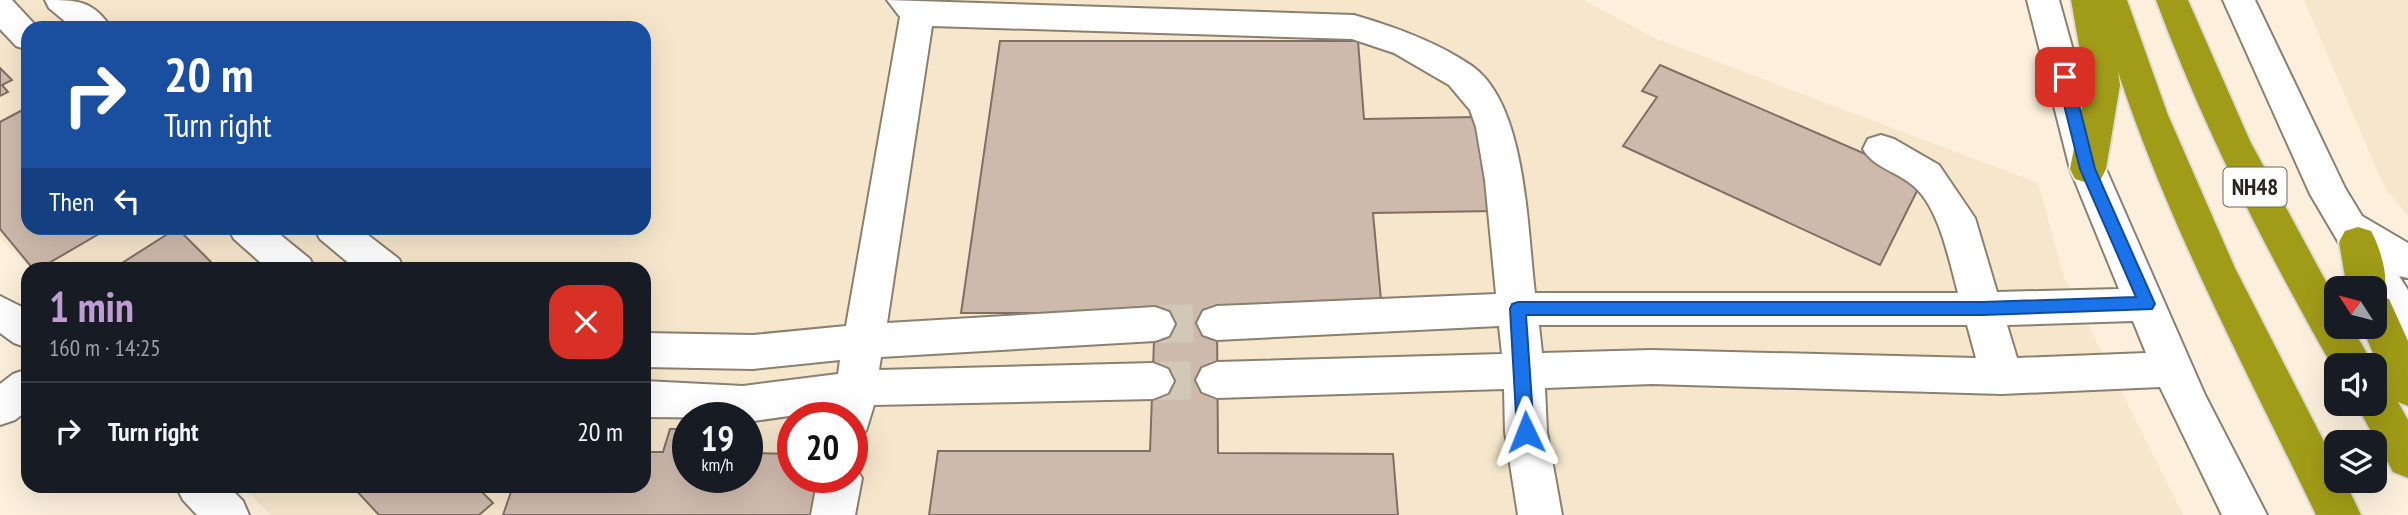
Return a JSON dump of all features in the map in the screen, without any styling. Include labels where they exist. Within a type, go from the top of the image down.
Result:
[{"type":"highway","points":[[2087,0],[2103,85],[2088,169]]},
{"type":"highway","name":"NH48","points":[[2111,0],[2155,127],[2216,268],[2339,515]]},
{"type":"highway","name":"NH48","points":[[2172,0],[2266,210],[2308,290],[2346,353]]},
{"type":"highway","points":[[2353,233],[2364,276]]},
{"type":"highway","points":[[2387,339],[2408,388]]},
{"type":"highway","points":[[2384,416],[2408,459]]},
{"type":"street","points":[[61,0],[86,21]]},
{"type":"street","points":[[2043,0],[2088,169],[2187,401],[2245,515]]},
{"type":"street","points":[[2239,0],[2296,125],[2353,233],[2408,324]]},
{"type":"street","points":[[854,402],[910,7],[990,8],[1354,27],[1406,45],[1461,76],[1486,104],[1494,127],[1503,180],[1524,372],[1526,432],[1539,515]]},
{"type":"street","points":[[0,8],[21,30]]},
{"type":"street","points":[[1881,149],[1926,175],[1956,218],[2002,376]]},
{"type":"street","points":[[2353,233],[2408,263]]},
{"type":"street","points":[[255,235],[287,262]]},
{"type":"street","points":[[342,235],[375,262]]},
{"type":"street","points":[[1217,323],[1518,309],[1982,309],[2147,304]]},
{"type":"street","points":[[0,312],[21,326]]},
{"type":"street","points":[[651,350],[753,352],[863,341],[1155,324]]},
{"type":"street","points":[[1217,380],[1652,366],[2002,376],[2174,369]]},
{"type":"street","points":[[868,402],[1153,381]]},
{"type":"street","points":[[0,407],[21,392]]},
{"type":"street","points":[[651,399],[743,404],[796,399],[840,402]]},
{"type":"street","points":[[205,493],[227,515]]},
{"type":"street","points":[[833,515],[837,493]]},
{"type":"shaded area","points":[[0,0],[1583,0],[1657,39],[2038,183],[2064,277],[2183,515],[271,515],[249,493],[651,493],[651,262],[24,262],[0,238]]},
{"type":"shaded area","points":[[2304,0],[2408,0],[2408,216],[2384,186]]},
{"type":"building","points":[[1000,41],[1358,41],[1364,119],[1476,117],[1494,211],[1373,213],[1382,311],[1217,323],[1218,453],[1393,454],[1398,515],[929,515],[938,451],[1150,451],[1155,313],[961,313]]},
{"type":"building","points":[[1660,65],[1923,179],[1880,265],[1623,146],[1657,97],[1642,91]]},
{"type":"building","points":[[0,68],[12,80],[2,85],[8,92],[0,96]]},
{"type":"building","points":[[21,111],[21,235],[97,235],[51,262],[27,262],[0,229],[0,122]]},
{"type":"building","points":[[166,235],[184,235],[211,262],[124,262]]},
{"type":"building","points":[[672,429],[672,493],[763,493],[763,453],[777,454],[777,493],[822,493],[817,515],[503,515],[511,493],[651,493],[651,452],[663,452]]},
{"type":"building","points":[[359,493],[483,493],[493,503],[479,515],[379,515]]},
{"type":"tunnel","points":[[1155,324],[1217,323]]},
{"type":"tunnel","points":[[1153,381],[1217,380]]},
{"type":"route","points":[[1526,432],[1518,309],[1982,309],[2147,304],[2088,169],[2065,77]]}]
